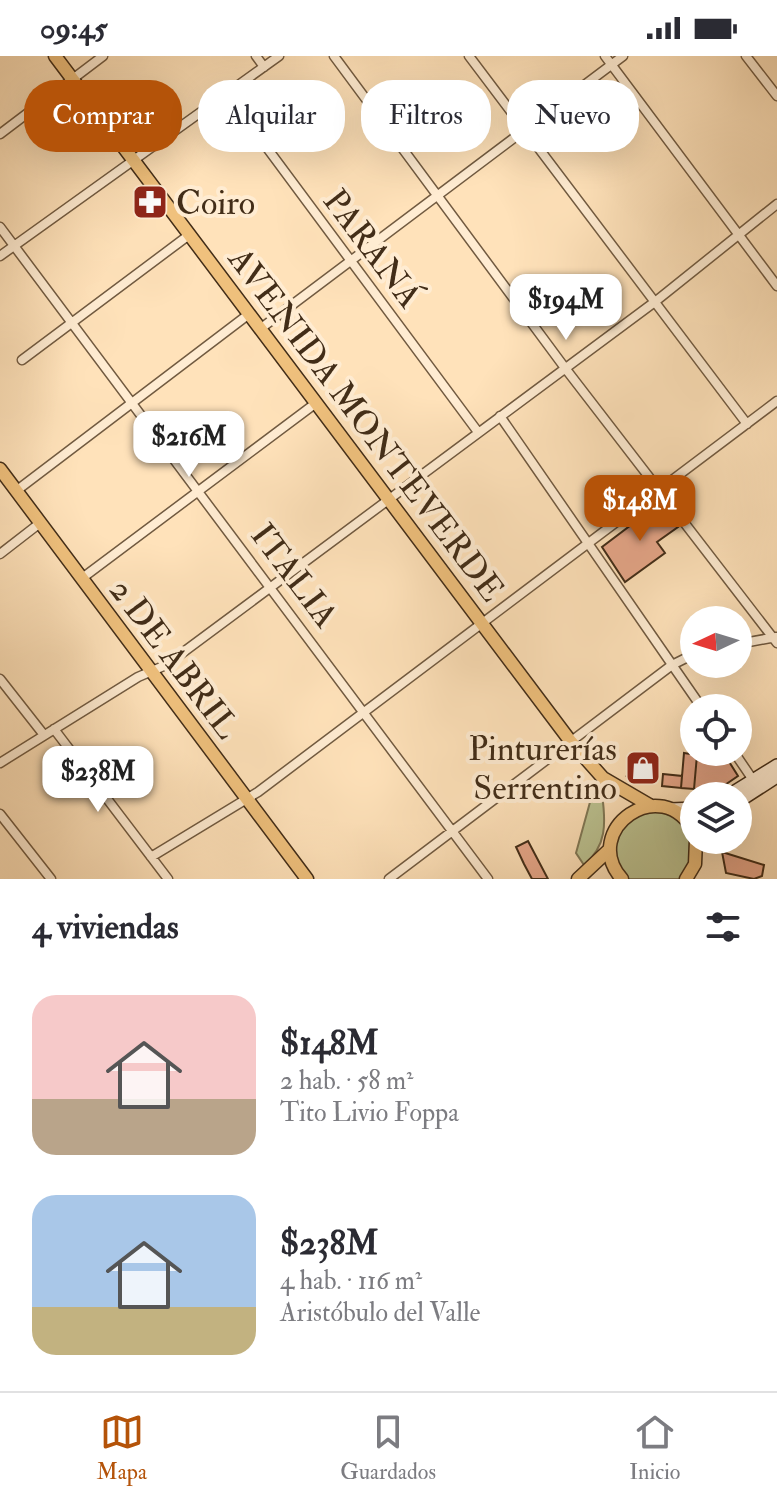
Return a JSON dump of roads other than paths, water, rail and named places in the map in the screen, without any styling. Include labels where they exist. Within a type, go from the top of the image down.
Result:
[{"type":"main road","name":"AVENIDA MONTEVERDE","points":[[55,56],[571,742],[603,778],[651,806]]},
{"type":"main road","name":"2 DE ABRIL","points":[[0,469],[307,879]]},
{"type":"main road","points":[[750,782],[777,765]]},
{"type":"main road","points":[[752,793],[777,778]]},
{"type":"main road","points":[[622,879],[612,863],[610,849],[618,824],[627,815],[651,806],[680,809]]},
{"type":"main road","points":[[671,809],[680,814]]},
{"type":"main road","points":[[578,879],[610,849]]},
{"type":"main road","points":[[697,854],[697,879]]},
{"type":"main road","points":[[686,879],[695,864]]},
{"type":"street","points":[[0,134],[103,56]]},
{"type":"street","points":[[256,56],[264,67]]},
{"type":"street","points":[[246,80],[279,56]]},
{"type":"street","points":[[334,56],[565,368],[776,639]]},
{"type":"street","points":[[469,56],[507,106]]},
{"type":"street","points":[[605,56],[777,286]]},
{"type":"street","points":[[591,80],[623,56]]},
{"type":"street","points":[[746,56],[777,96]]},
{"type":"street","points":[[0,256],[198,114]]},
{"type":"street","points":[[260,329],[507,144]]},
{"type":"street","name":"PARANÁ","points":[[270,152],[478,432]]},
{"type":"street","points":[[542,152],[747,424]]},
{"type":"street","points":[[0,763],[166,665],[656,301],[777,204]]},
{"type":"street","name":"ITALIA","points":[[0,227],[455,830],[488,879]]},
{"type":"street","points":[[22,360],[189,235]]},
{"type":"street","points":[[16,491],[249,314]]},
{"type":"street","points":[[151,857],[246,799],[777,401]]},
{"type":"street","points":[[81,579],[316,403]]},
{"type":"street","points":[[500,416],[692,694]]},
{"type":"street","points":[[0,554],[40,523]]},
{"type":"street","points":[[752,642],[776,639]]},
{"type":"street","points":[[389,879],[680,661]]},
{"type":"street","points":[[0,679],[44,735]]},
{"type":"street","points":[[54,729],[168,879]]},
{"type":"street","points":[[744,766],[753,780]]},
{"type":"street","points":[[0,814],[51,879]]},
{"type":"place","name":"Coiro","points":[[150,202]]},
{"type":"place","name":"Pinturerías Serrentino","points":[[643,768]]}]
